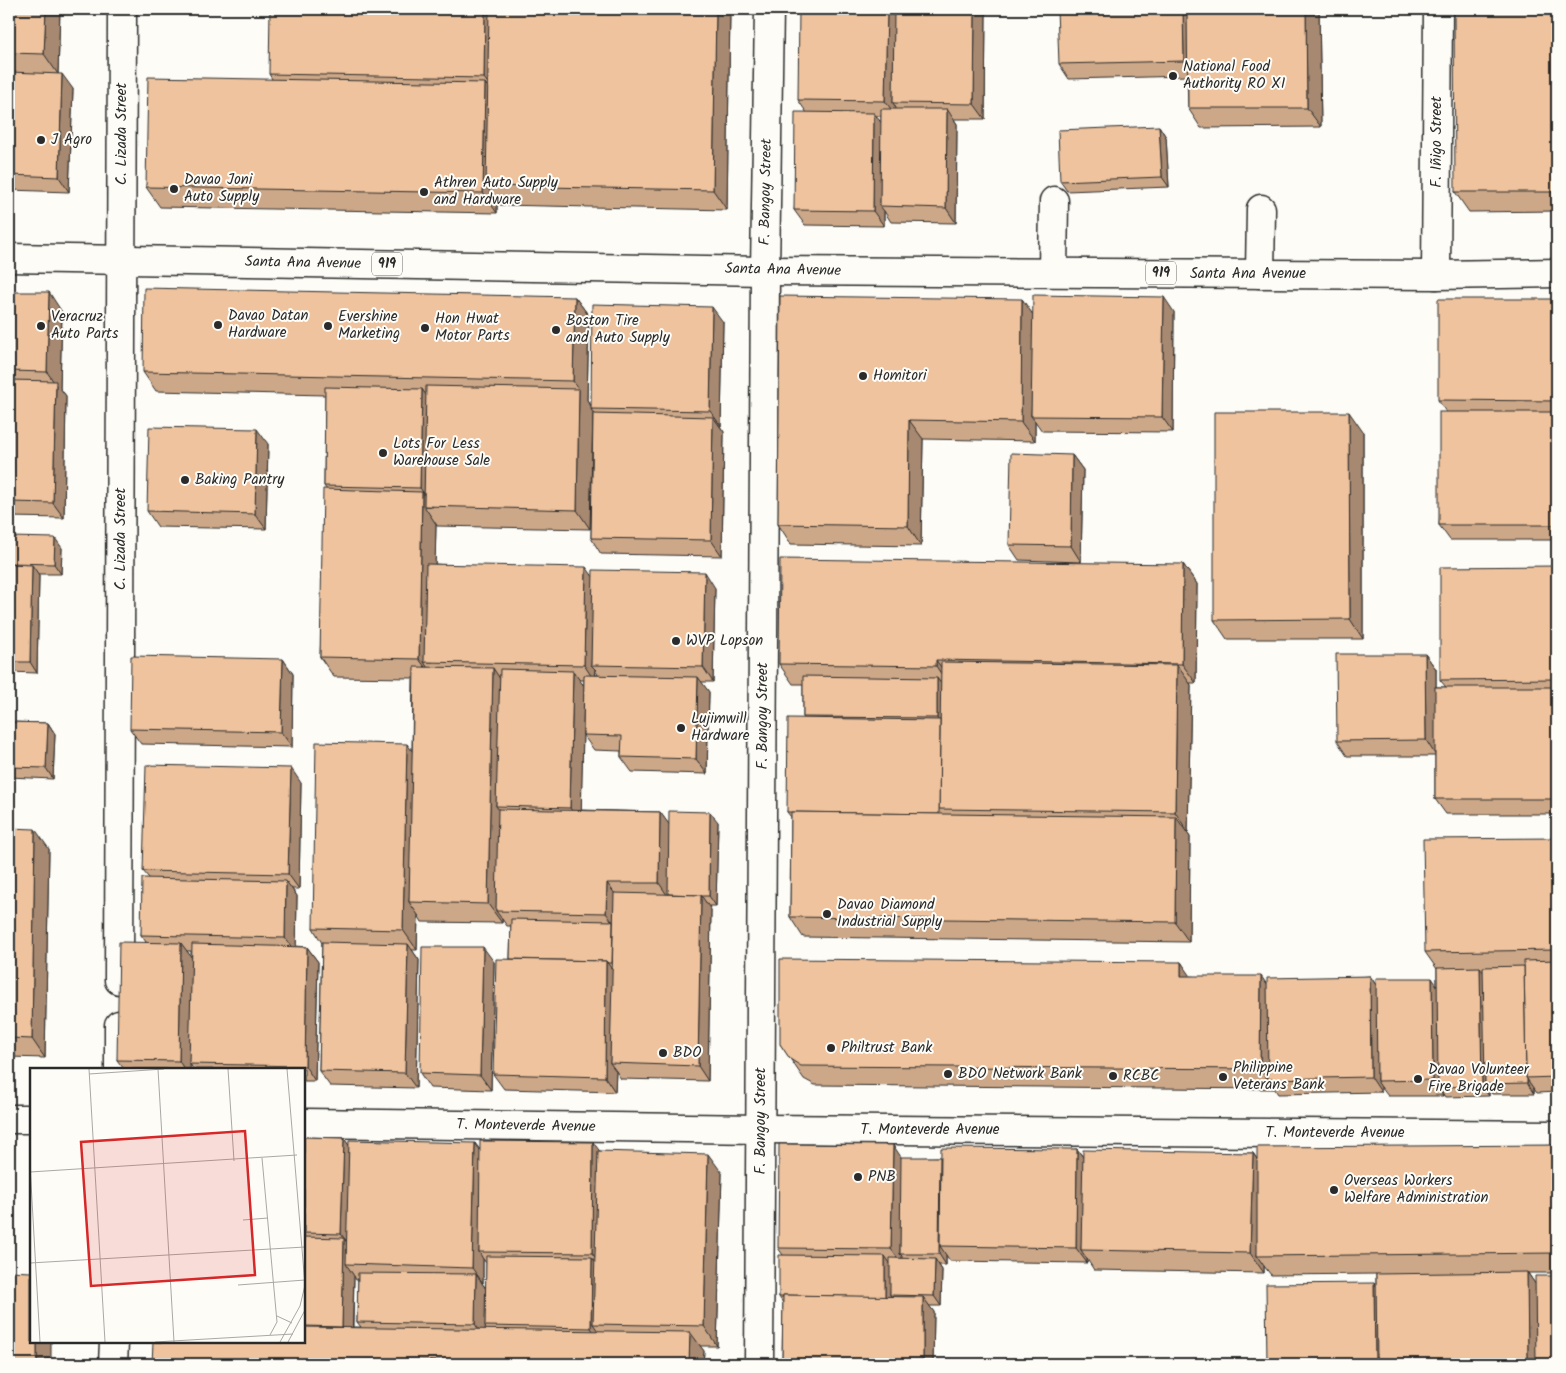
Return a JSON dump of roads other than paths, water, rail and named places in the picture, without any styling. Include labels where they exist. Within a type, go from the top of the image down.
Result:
[{"type":"street","name":"C. Lizada Street","points":[[119,1068],[122,9]]},
{"type":"street","name":"F. Bangoy Street","points":[[759,1364],[765,271],[769,9]]},
{"type":"street","name":"F. Iñigo Street","points":[[1436,275],[1438,9]]},
{"type":"street","points":[[1053,272],[1054,201]]},
{"type":"street","points":[[1260,274],[1261,209]]},
{"type":"street","name":"Santa Ana Avenue","points":[[9,258],[765,271],[1436,275],[1557,273]]},
{"type":"street","points":[[9,1119],[30,1119]]},
{"type":"street","name":"T. Monteverde Avenue","points":[[305,1123],[761,1129],[1557,1135]]},
{"type":"street","points":[[113,1364],[114,1343]]},
{"type":"place","name":"National Food Authority RO XI","points":[[1173,76]]},
{"type":"place","name":"J Agro","points":[[41,140]]},
{"type":"place","name":"Davao Joni Auto Supply","points":[[174,189]]},
{"type":"place","name":"Athren Auto Supply and Hardware","points":[[424,192]]},
{"type":"place","name":"Davao Datan Hardware","points":[[218,325]]},
{"type":"place","name":"Veracruz Auto Parts","points":[[41,326]]},
{"type":"place","name":"Evershine Marketing","points":[[328,326]]},
{"type":"place","name":"Hon Hwat Motor Parts","points":[[425,328]]},
{"type":"place","name":"Boston Tire and Auto Supply","points":[[556,330]]},
{"type":"place","name":"Homitori","points":[[863,376]]},
{"type":"place","name":"Lots For Less Warehouse Sale","points":[[383,453]]},
{"type":"place","name":"Baking Pantry","points":[[185,480]]},
{"type":"place","name":"WVP Lopson","points":[[676,641]]},
{"type":"place","name":"Lujimwill Hardware","points":[[681,728]]},
{"type":"place","name":"Davao Diamond Industrial Supply","points":[[827,914]]},
{"type":"place","name":"Philtrust Bank","points":[[831,1048]]},
{"type":"place","name":"BDO","points":[[663,1053]]},
{"type":"place","name":"BDO Network Bank","points":[[948,1074]]},
{"type":"place","name":"RCBC","points":[[1113,1076]]},
{"type":"place","name":"Philippine Veterans Bank","points":[[1223,1077]]},
{"type":"place","name":"Davao Volunteer Fire Brigade","points":[[1418,1079]]},
{"type":"place","name":"PNB","points":[[858,1177]]},
{"type":"place","name":"Overseas Workers Welfare Administration","points":[[1334,1190]]}]
